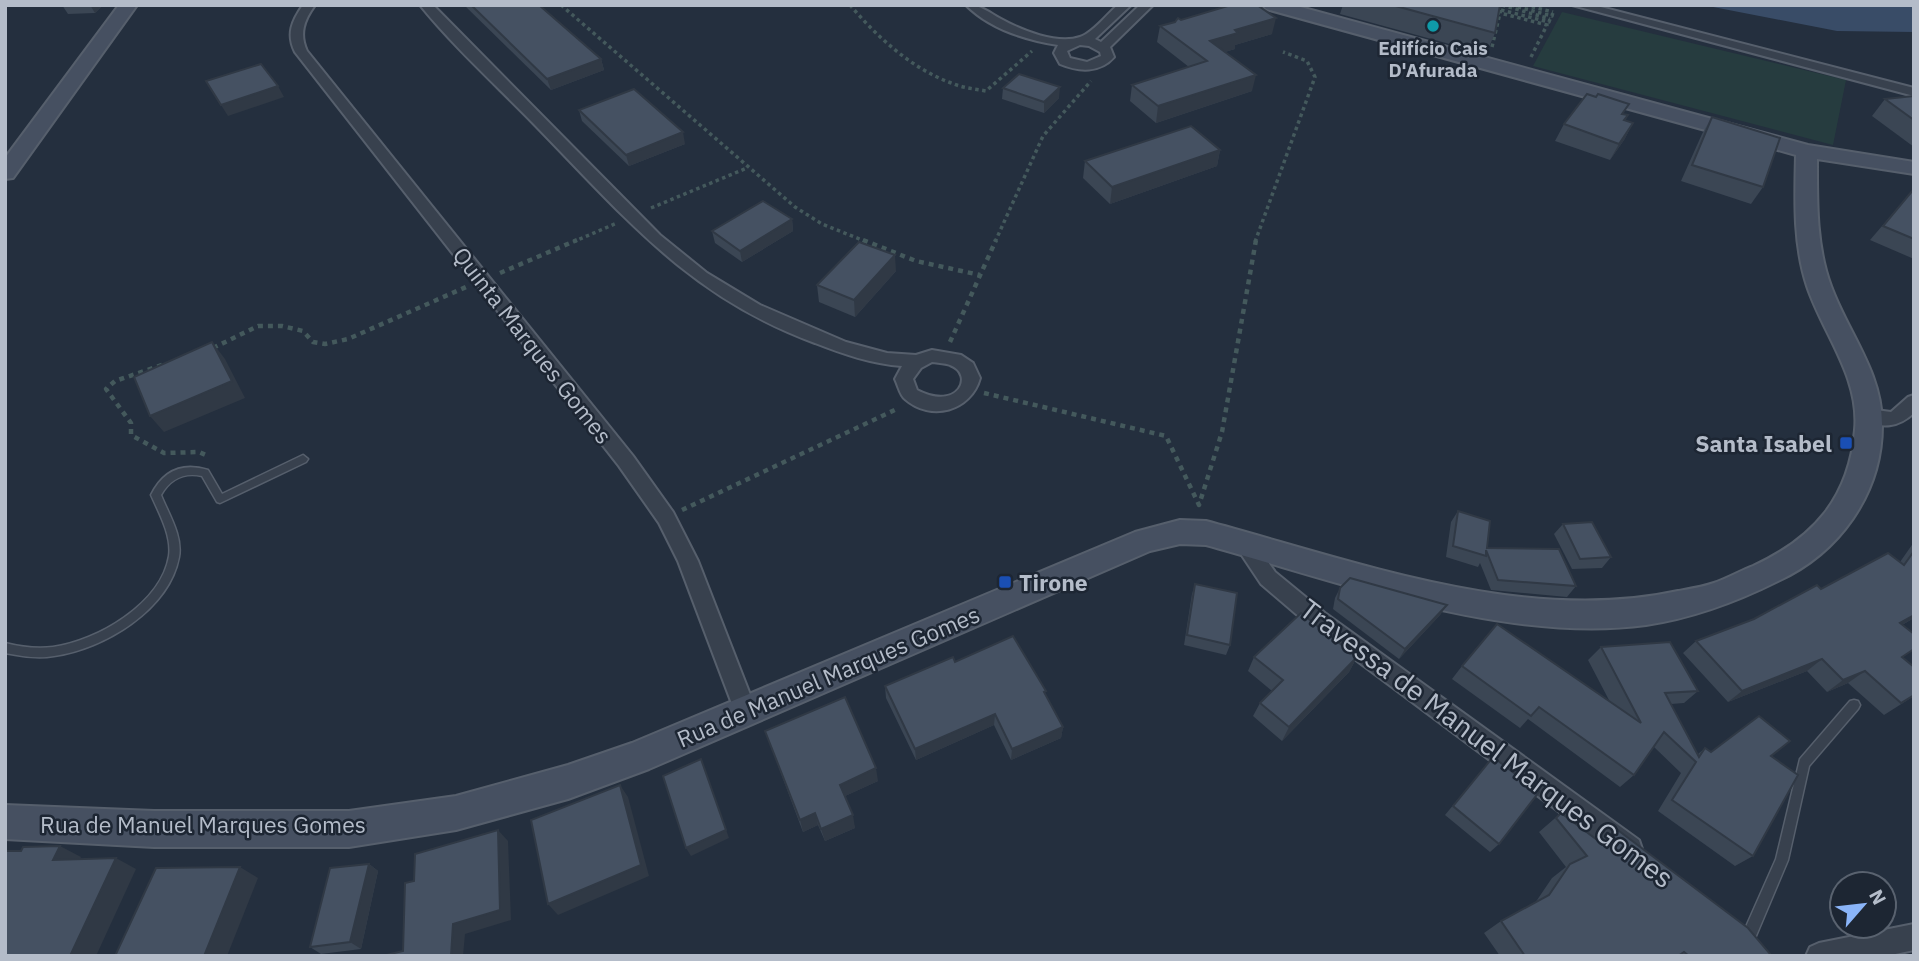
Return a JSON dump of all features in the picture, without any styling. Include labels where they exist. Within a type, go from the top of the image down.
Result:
[{"type":"main road","points":[[5,173],[128,5]]},
{"type":"main road","points":[[1272,5],[1807,151],[1914,168]]},
{"type":"main road","name":"Rua de Manuel Marques Gomes","points":[[5,822],[154,829],[349,829],[443,815],[568,782],[637,758],[746,709],[1156,537],[1192,531],[1486,606],[1589,614],[1655,611],[1758,581],[1799,556],[1832,527],[1853,496],[1866,464],[1868,416],[1864,382],[1821,293],[1812,265],[1807,151]]},
{"type":"street","name":"Quinta Marques Gomes","points":[[309,5],[299,19],[296,30],[296,41],[301,52],[630,467],[666,518],[695,576],[746,709]]},
{"type":"street","points":[[426,5],[674,256],[736,299],[794,327],[872,356],[917,361],[932,356],[955,358],[970,370],[973,378],[970,390],[950,404],[927,404],[909,394],[904,379],[872,356]]},
{"type":"street","points":[[972,5],[1002,24],[1043,41],[1060,53],[1065,61],[1078,66],[1094,66],[1147,5]]},
{"type":"street","points":[[1043,41],[1086,41],[1125,5]]},
{"type":"street","points":[[1578,5],[1914,92]]},
{"type":"street","points":[[1086,41],[1104,54]]},
{"type":"street","points":[[1060,53],[1061,49],[1070,43]]},
{"type":"street","points":[[904,379],[907,371],[917,361]]},
{"type":"street","points":[[1868,416],[1895,419],[1914,402]]},
{"type":"street","name":"Travessa de Manuel Marques Gomes","points":[[1245,545],[1268,578],[1317,619],[1498,749],[1650,864]]},
{"type":"street","points":[[1727,921],[1756,944]]},
{"type":"street","points":[[1819,956],[1914,937]]},
{"type":"lane","points":[[5,648],[34,654],[76,647],[98,638],[137,614],[164,583],[175,554],[156,495],[159,488],[172,476],[190,470],[205,473],[220,499],[303,459]]},
{"type":"lane","points":[[1756,944],[1782,860],[1804,763],[1854,705]]},
{"type":"path","points":[[561,5],[747,168],[822,224],[916,261],[980,275]]},
{"type":"path","points":[[850,5],[875,36],[926,70],[953,84],[986,91],[1043,41]]},
{"type":"path","points":[[1497,28],[1501,10],[1549,22],[1550,19],[1502,5]]},
{"type":"path","points":[[1511,5],[1552,16],[1553,12],[1525,5]]},
{"type":"path","points":[[1500,13],[1546,25],[1523,75]]},
{"type":"path","points":[[970,390],[1166,436],[1199,505],[1222,432],[1256,238],[1315,77],[1307,61],[1283,52]]},
{"type":"path","points":[[944,356],[1043,136],[1084,90],[1104,54]]},
{"type":"path","points":[[210,349],[258,326],[282,326],[303,331],[313,342],[325,344],[348,339],[747,168]]},
{"type":"path","points":[[163,365],[115,381],[106,389],[131,423],[131,435],[164,453],[198,452],[212,457],[222,472],[210,482]]},
{"type":"path","points":[[666,518],[917,400]]},
{"type":"green space","points":[[1562,12],[1846,80],[1833,145],[1533,66]]},
{"type":"water","points":[[1703,5],[1914,5],[1914,32],[1837,31]]},
{"type":"building","points":[[471,5],[539,5],[601,59],[547,79]]},
{"type":"building","points":[[1231,5],[1257,5],[1276,18],[1235,30],[1238,33],[1210,41],[1256,75],[1158,106],[1132,85],[1207,61],[1160,26],[1175,22],[1178,18],[1181,20]]},
{"type":"building","points":[[1392,5],[1500,5],[1495,33]]},
{"type":"building","points":[[261,64],[278,86],[221,105],[206,81]]},
{"type":"building","points":[[1019,74],[1060,87],[1044,102],[1003,88]]},
{"type":"building","points":[[634,89],[683,132],[626,155],[579,110]]},
{"type":"building","points":[[1587,94],[1596,97],[1598,94],[1629,104],[1622,114],[1628,115],[1624,120],[1633,123],[1619,144],[1564,124]]},
{"type":"building","points":[[1914,96],[1914,120],[1885,99]]},
{"type":"building","points":[[1712,117],[1780,138],[1763,187],[1692,165]]},
{"type":"building","points":[[1191,126],[1220,150],[1112,187],[1085,161]]},
{"type":"building","points":[[1914,190],[1914,239],[1883,226]]},
{"type":"building","points":[[763,201],[792,219],[740,251],[712,231]]},
{"type":"building","points":[[859,242],[895,255],[854,300],[817,285]]},
{"type":"building","points":[[212,342],[232,381],[150,416],[134,377]]},
{"type":"building","points":[[1458,511],[1490,521],[1487,548],[1559,549],[1576,586],[1498,580],[1486,550],[1486,556],[1453,546]]},
{"type":"building","points":[[1592,522],[1611,557],[1580,559],[1563,524]]},
{"type":"building","points":[[1914,551],[1914,615],[1900,623],[1914,634],[1914,649],[1902,657],[1914,667],[1914,695],[1901,703],[1865,671],[1843,680],[1822,659],[1742,691],[1696,641],[1754,619],[1817,585],[1821,589],[1888,553],[1904,565]]},
{"type":"building","points":[[1350,578],[1447,605],[1405,649],[1338,599],[1340,588]]},
{"type":"building","points":[[1195,584],[1237,593],[1230,645],[1187,635]]},
{"type":"building","points":[[1301,613],[1357,657],[1289,727],[1260,703],[1283,680],[1254,657]]},
{"type":"building","points":[[1497,624],[1641,723],[1601,647],[1670,642],[1698,691],[1665,693],[1699,757],[1705,748],[1711,752],[1759,716],[1790,741],[1771,756],[1798,775],[1753,856],[1672,800],[1696,762],[1664,732],[1634,775],[1539,707],[1531,716],[1462,666]]},
{"type":"building","points":[[1013,636],[1046,691],[1044,692],[1063,727],[1012,749],[995,714],[915,749],[885,686],[953,657],[955,662]]},
{"type":"building","points":[[845,697],[876,768],[840,785],[853,815],[821,829],[815,813],[800,820],[765,731]]},
{"type":"building","points":[[1493,757],[1539,792],[1499,844],[1453,806]]},
{"type":"building","points":[[701,759],[726,830],[686,848],[663,776]]},
{"type":"building","points":[[620,785],[641,865],[548,904],[531,820]]},
{"type":"building","points":[[1561,813],[1604,845],[1615,828],[1748,928],[1771,956],[1689,956],[1684,952],[1678,956],[1525,956],[1501,921],[1549,895],[1570,864],[1587,856],[1556,818]]},
{"type":"building","points":[[498,830],[500,910],[453,924],[451,956],[382,956],[403,951],[405,883],[414,881],[415,854]]},
{"type":"building","points":[[60,846],[53,860],[116,858],[70,956],[5,956],[5,851],[21,851],[23,847]]},
{"type":"building","points":[[369,864],[350,942],[310,947],[330,868]]},
{"type":"building","points":[[240,867],[204,956],[115,956],[156,868]]},
{"type":"place","name":"Edifício Cais D'Afurada","points":[[1433,26]]},
{"type":"place","name":"Santa Isabel","points":[[1846,443]]},
{"type":"place","name":"Tirone","points":[[1005,582]]}]
